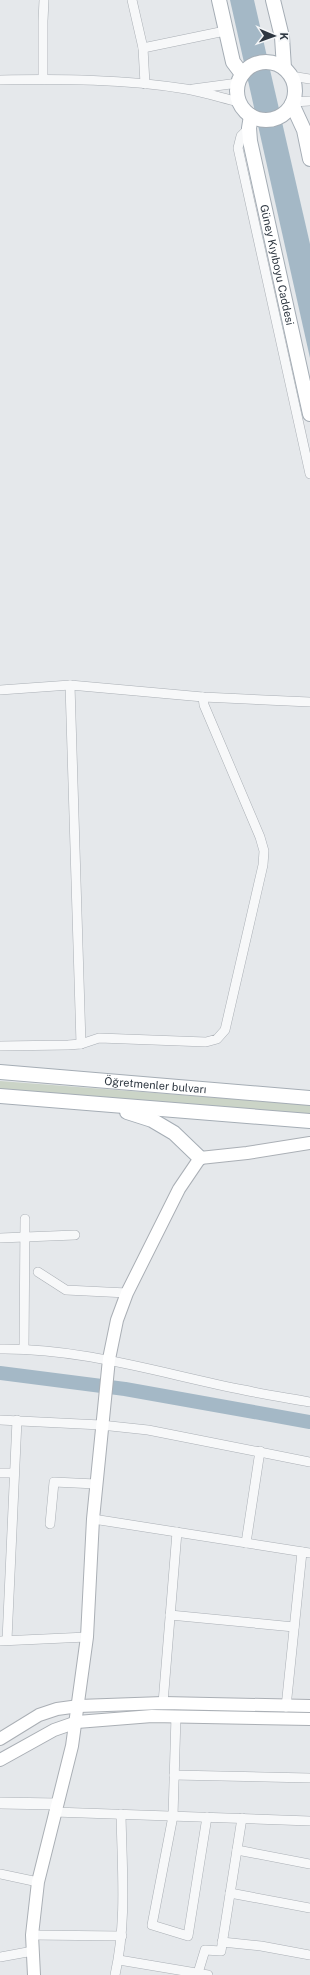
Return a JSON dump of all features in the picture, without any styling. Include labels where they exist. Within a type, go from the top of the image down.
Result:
[{"type":"main road","points":[[219,0],[233,62],[240,79]]},
{"type":"main road","points":[[274,0],[288,72],[295,85],[293,103],[287,112],[274,119],[250,122],[239,102],[237,92],[240,79],[249,67],[258,63],[267,62],[288,72]]},
{"type":"main road","points":[[293,103],[304,130],[310,159]]},
{"type":"main road","name":"Güney Kıyıboyu Caddesi","points":[[250,122],[250,141],[310,414]]},
{"type":"main road","name":"Öğretmenler bulvarı","points":[[0,1072],[310,1098]]},
{"type":"main road","points":[[0,1096],[310,1121]]},
{"type":"main road","points":[[106,1105],[152,1120],[174,1133],[200,1158],[247,1153],[310,1143]]},
{"type":"main road","points":[[34,1975],[32,1936],[38,1882],[77,1722],[79,1706],[87,1637],[92,1519],[108,1364],[117,1320],[127,1293],[179,1190],[200,1158]]},
{"type":"main road","points":[[0,1739],[39,1715],[57,1709],[79,1706],[163,1704],[286,1707],[310,1706]]},
{"type":"main road","points":[[0,1760],[54,1730],[77,1722],[176,1716],[310,1720]]},
{"type":"street","points":[[42,79],[42,28],[44,0]]},
{"type":"street","points":[[132,0],[143,48],[145,84]]},
{"type":"street","points":[[143,48],[225,31]]},
{"type":"street","points":[[288,72],[310,79]]},
{"type":"street","points":[[0,80],[92,79],[187,89],[239,102]]},
{"type":"street","points":[[187,89],[240,79]]},
{"type":"street","points":[[293,103],[310,101]]},
{"type":"street","points":[[250,122],[241,136],[238,148],[310,474]]},
{"type":"street","points":[[0,690],[70,684],[203,697],[310,702]]},
{"type":"street","points":[[70,684],[81,1044]]},
{"type":"street","points":[[0,1046],[81,1044],[99,1038],[206,1042],[217,1039],[225,1030],[263,865],[264,851],[260,837],[204,705],[203,697]]},
{"type":"street","points":[[24,1349],[25,1219]]},
{"type":"street","points":[[0,1238],[75,1235]]},
{"type":"street","points":[[38,1272],[66,1290],[127,1293]]},
{"type":"street","points":[[0,1349],[24,1349],[310,1402]]},
{"type":"street","points":[[0,1420],[102,1420],[310,1462]]},
{"type":"street","points":[[17,1420],[4,1641],[87,1637]]},
{"type":"street","points":[[246,1543],[260,1451]]},
{"type":"street","points":[[0,1473],[14,1473]]},
{"type":"street","points":[[50,1524],[54,1482],[96,1484]]},
{"type":"street","points":[[92,1519],[306,1552],[294,1627],[286,1707]]},
{"type":"street","points":[[163,1704],[177,1532]]},
{"type":"street","points":[[170,1616],[294,1627]]},
{"type":"street","points":[[176,1716],[173,1816],[152,1925],[188,1936],[208,1817]]},
{"type":"street","points":[[174,1775],[310,1778]]},
{"type":"street","points":[[0,1803],[121,1814],[310,1821]]},
{"type":"street","points":[[115,1975],[119,1960],[122,1936],[123,1887],[121,1814]]},
{"type":"street","points":[[193,1973],[205,1950],[220,1951],[242,1818]]},
{"type":"street","points":[[237,1850],[310,1864]]},
{"type":"street","points":[[0,1874],[38,1882]]},
{"type":"street","points":[[230,1893],[310,1908]]},
{"type":"street","points":[[32,1936],[122,1936]]},
{"type":"street","points":[[222,1942],[261,1946],[310,1955]]},
{"type":"street","points":[[0,1957],[33,1951]]},
{"type":"street","points":[[119,1960],[164,1971],[208,1975]]},
{"type":"shaded area","points":[[0,1081],[310,1105],[310,1114],[0,1090]]},
{"type":"water","points":[[230,0],[254,0],[310,244],[310,358]]},
{"type":"waterway","points":[[0,1373],[125,1389],[310,1422]]}]
